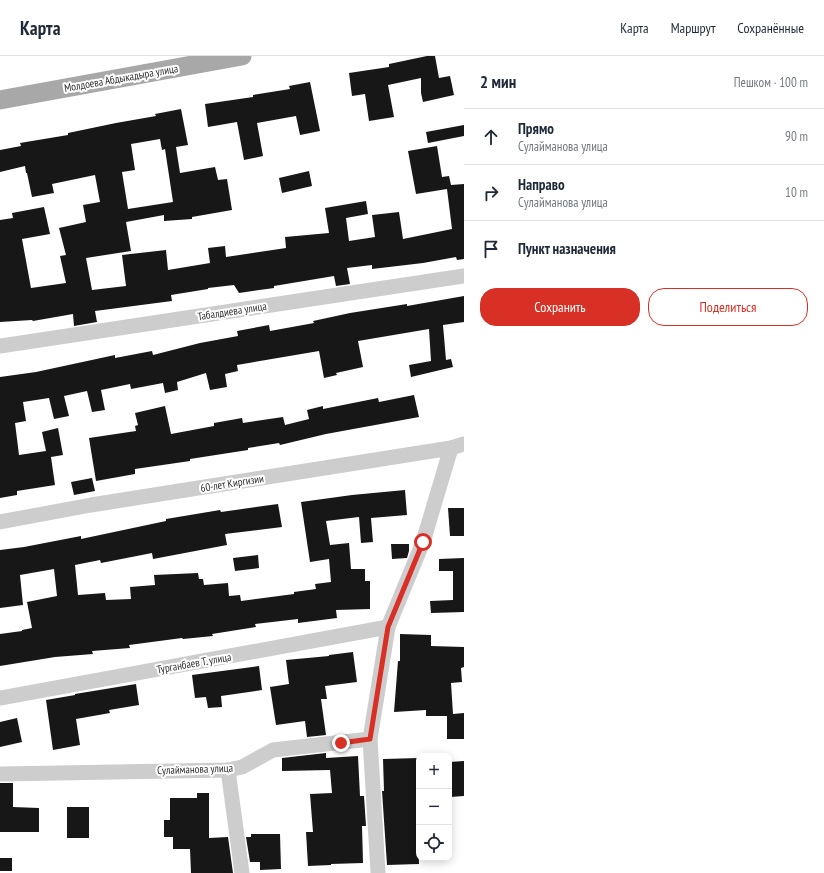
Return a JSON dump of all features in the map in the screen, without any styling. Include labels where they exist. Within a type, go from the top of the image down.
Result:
[{"type":"main road","name":"Молдоева Абдыкадыра улица","points":[[0,100],[235,57]]},
{"type":"street","name":"Табалдиева улица","points":[[0,346],[464,276]]},
{"type":"street","name":"60-лет Киргизии","points":[[0,522],[99,504],[458,446]]},
{"type":"street","points":[[378,872],[370,739],[388,627],[423,542],[458,446]]},
{"type":"street","name":"Турганбаев Т. улица","points":[[0,698],[388,627]]},
{"type":"street","name":"Сулайманова улица","points":[[0,774],[228,770],[242,767],[273,750],[370,739]]},
{"type":"street","points":[[228,770],[242,873]]},
{"type":"building","points":[[427,56],[435,56],[439,78],[450,76],[454,95],[423,102],[421,93],[421,78],[388,85],[394,117],[369,121],[365,94],[352,96],[349,73],[389,67],[389,64]]},
{"type":"building","points":[[310,82],[320,131],[300,135],[296,116],[257,123],[263,156],[244,160],[237,122],[208,127],[205,104],[253,97],[253,95],[290,89],[289,86]]},
{"type":"building","points":[[181,109],[188,145],[176,147],[180,173],[215,167],[218,180],[227,179],[232,210],[192,217],[192,219],[164,221],[164,215],[126,222],[131,251],[86,258],[92,290],[126,286],[122,255],[166,250],[168,270],[210,263],[208,248],[225,246],[226,257],[286,248],[285,237],[329,233],[325,208],[366,201],[368,214],[346,218],[349,241],[375,237],[372,215],[399,212],[403,239],[452,229],[447,189],[416,194],[408,151],[437,146],[442,177],[449,176],[451,185],[464,184],[464,259],[457,260],[456,257],[423,263],[372,269],[372,265],[347,268],[350,284],[336,286],[334,276],[274,286],[274,288],[239,293],[234,285],[208,288],[171,295],[172,301],[95,311],[97,322],[74,326],[73,314],[33,321],[0,322],[0,220],[13,218],[12,213],[44,207],[50,234],[22,239],[31,288],[66,283],[60,256],[66,255],[59,228],[86,222],[83,205],[100,202],[95,175],[52,184],[54,193],[32,197],[25,166],[0,172],[0,150],[21,146],[20,143],[68,135],[68,133],[156,116],[155,114]],"holes":[[[160,139],[162,150],[165,149],[173,202],[128,209],[122,172],[135,170],[131,144]]]},
{"type":"building","points":[[464,125],[464,136],[428,143],[426,132]]},
{"type":"building","points":[[309,171],[312,186],[282,193],[279,178]]},
{"type":"building","points":[[464,296],[464,322],[443,325],[446,360],[451,359],[453,367],[411,377],[409,365],[431,361],[429,329],[358,341],[363,367],[336,373],[337,375],[324,378],[319,351],[237,365],[238,371],[225,374],[227,387],[210,390],[206,373],[177,382],[178,390],[165,393],[163,383],[131,389],[130,384],[101,390],[105,410],[92,412],[87,391],[64,396],[69,416],[54,419],[49,398],[23,402],[26,421],[15,423],[19,455],[46,451],[42,432],[58,428],[63,455],[51,457],[55,485],[17,491],[17,495],[0,498],[0,377],[36,372],[115,355],[115,358],[152,351],[153,355],[200,343],[238,336],[237,331],[269,325],[270,331],[314,323],[313,321],[350,313],[407,304],[407,306]]},
{"type":"building","points":[[414,395],[419,417],[326,434],[280,445],[279,443],[248,448],[248,450],[190,459],[190,461],[135,469],[135,474],[96,481],[89,438],[136,431],[135,426],[138,425],[135,413],[165,406],[171,434],[214,426],[214,423],[242,418],[243,423],[283,417],[285,425],[309,419],[307,410],[323,406],[323,409],[378,398],[379,402]]},
{"type":"building","points":[[92,478],[95,491],[74,495],[71,482]]},
{"type":"building","points":[[405,490],[407,515],[371,518],[373,542],[361,543],[359,517],[326,521],[330,545],[349,543],[351,569],[365,569],[365,581],[370,581],[370,609],[336,610],[337,618],[298,623],[298,619],[255,624],[256,627],[212,634],[213,636],[182,638],[129,645],[130,648],[92,651],[93,654],[55,657],[0,666],[0,634],[32,628],[27,602],[57,596],[54,569],[20,575],[23,605],[0,608],[0,550],[81,536],[81,539],[166,521],[166,519],[220,510],[221,512],[278,504],[282,527],[225,534],[227,545],[153,559],[152,553],[101,563],[100,560],[75,565],[78,595],[105,593],[106,600],[131,599],[130,587],[155,585],[154,575],[198,573],[199,579],[203,579],[204,585],[228,583],[229,596],[240,595],[241,601],[294,594],[294,592],[316,589],[315,584],[331,582],[329,559],[310,562],[301,502]]},
{"type":"building","points":[[448,508],[464,508],[464,536],[450,536]]},
{"type":"building","points":[[391,544],[409,544],[407,558],[392,559]]},
{"type":"building","points":[[258,555],[259,568],[235,571],[233,558]]},
{"type":"building","points":[[464,558],[464,612],[431,613],[430,601],[453,600],[453,571],[439,571],[439,559]]},
{"type":"building","points":[[400,634],[431,635],[431,646],[464,647],[464,667],[461,668],[462,682],[451,683],[453,714],[464,713],[464,739],[447,739],[447,716],[426,716],[426,710],[394,712],[398,661],[400,661]]},
{"type":"building","points":[[353,652],[357,682],[325,686],[327,699],[321,699],[326,735],[307,737],[305,721],[276,725],[270,687],[289,684],[286,660]]},
{"type":"building","points":[[259,666],[262,690],[221,696],[222,707],[208,708],[206,697],[195,698],[192,675]]},
{"type":"building","points":[[136,684],[139,705],[109,710],[110,713],[76,719],[80,745],[53,750],[46,700]]},
{"type":"building","points":[[17,718],[22,742],[0,747],[0,722]]},
{"type":"building","points":[[326,753],[326,758],[358,756],[360,796],[364,796],[366,826],[362,826],[363,863],[308,866],[306,832],[313,832],[310,794],[332,793],[330,770],[282,771],[282,758]]},
{"type":"building","points":[[416,758],[416,861],[419,861],[419,864],[387,865],[382,791],[384,791],[383,759]]},
{"type":"building","points":[[464,761],[464,796],[452,797],[452,762]]},
{"type":"building","points":[[0,783],[13,783],[13,807],[39,808],[39,832],[0,832]]},
{"type":"building","points":[[197,793],[209,793],[209,838],[228,837],[233,873],[191,873],[190,849],[173,849],[173,837],[164,837],[164,820],[170,820],[170,798],[197,798]]},
{"type":"building","points":[[67,807],[89,807],[89,838],[67,838]]},
{"type":"building","points":[[251,834],[280,834],[281,869],[260,870],[260,862],[250,862],[246,837],[251,837]]},
{"type":"building","points":[[0,858],[12,858],[12,871],[0,871]]},
{"type":"route","points":[[341,743],[370,739],[388,627],[423,542]]}]
